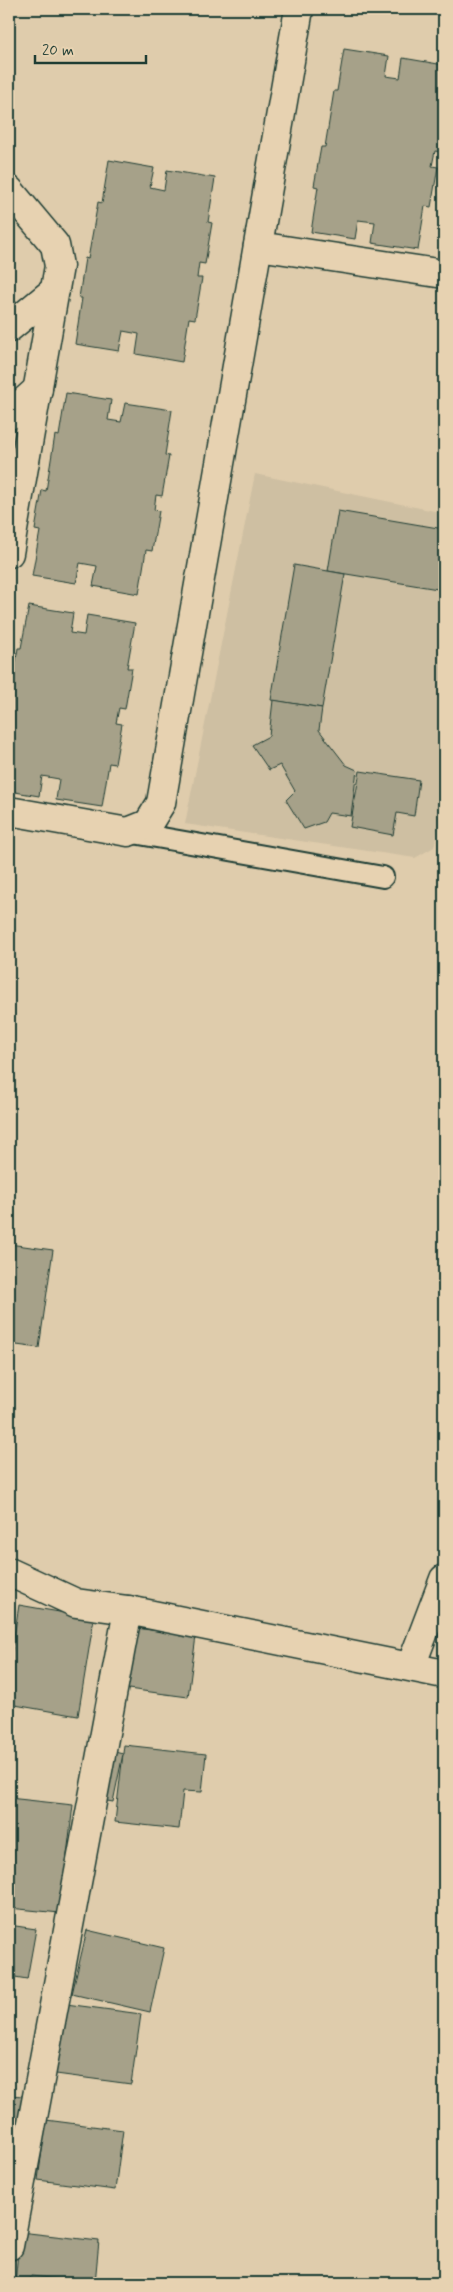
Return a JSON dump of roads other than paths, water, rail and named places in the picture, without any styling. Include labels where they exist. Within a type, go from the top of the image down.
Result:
[{"type":"street","points":[[9,811],[128,832],[148,824],[161,804],[299,9]]},
{"type":"street","points":[[9,190],[55,245],[59,266],[9,553]]},
{"type":"street","points":[[258,246],[444,274]]},
{"type":"street","points":[[9,328],[55,290]]},
{"type":"street","points":[[9,415],[38,389]]},
{"type":"street","points":[[10,1579],[76,1603],[128,1610],[444,1674]]},
{"type":"street","points":[[411,1666],[444,1579]]},
{"type":"street","points":[[9,2246],[128,1610]]},
{"type":"lane","points":[[128,832],[382,877]]}]
